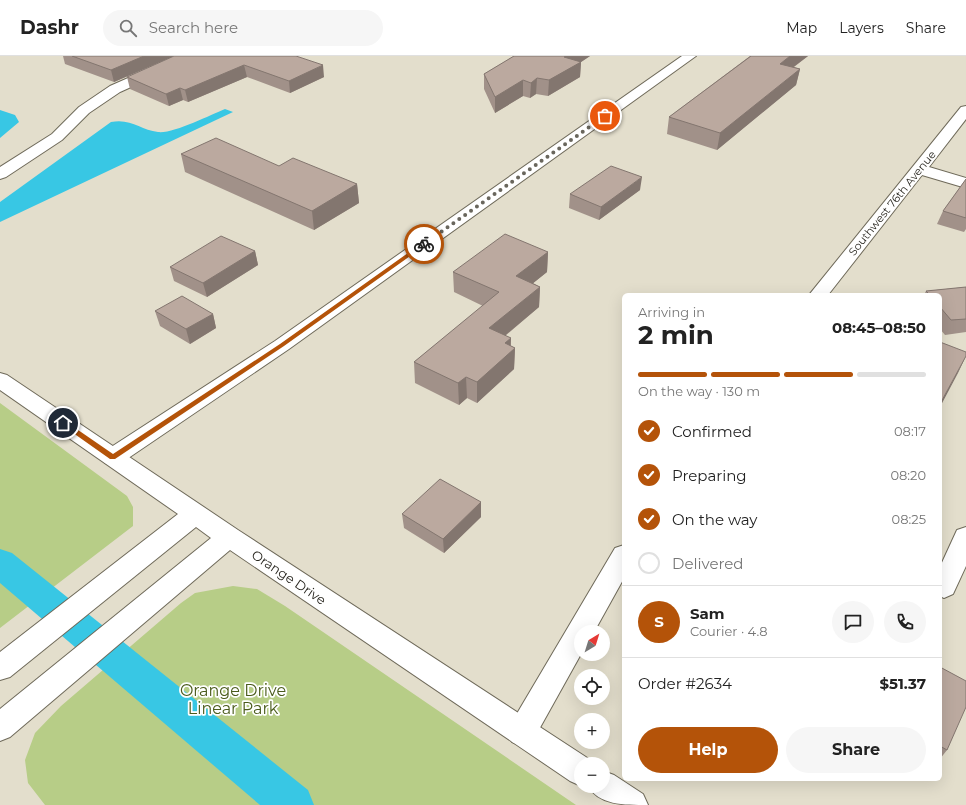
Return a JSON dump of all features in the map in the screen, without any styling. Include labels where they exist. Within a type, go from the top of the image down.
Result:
[{"type":"street","points":[[0,174],[57,137],[84,110],[115,89],[189,56]]},
{"type":"street","points":[[113,457],[282,345],[690,56]]},
{"type":"street","name":"Southwest 76th Avenue","points":[[820,293],[966,110]]},
{"type":"street","points":[[919,169],[966,183]]},
{"type":"street","name":"Orange Drive","points":[[0,380],[229,537],[574,766]]},
{"type":"street","points":[[0,668],[196,514]]},
{"type":"street","points":[[0,727],[229,537]]},
{"type":"street","points":[[944,587],[966,537]]},
{"type":"street","points":[[522,732],[622,558]]},
{"type":"street","points":[[610,791],[632,805]]},
{"type":"green space","points":[[0,403],[127,496],[133,507],[133,526],[0,628]]},
{"type":"green space","name":"Orange Drive Linear Park","points":[[233,586],[257,589],[285,606],[576,805],[45,805],[28,783],[25,760],[35,733],[61,706],[181,603],[195,593]]},
{"type":"water","points":[[225,109],[233,112],[0,222],[0,202],[111,122],[118,121],[130,123],[152,131],[165,132],[182,127]]},
{"type":"water","points":[[0,110],[15,115],[19,122],[0,138]]},
{"type":"building","points":[[72,56],[144,56],[111,70]]},
{"type":"building","points":[[174,56],[296,56],[323,65],[289,81],[244,65],[185,90],[180,88],[166,94],[127,77]]},
{"type":"building","points":[[514,56],[566,56],[564,57],[581,62],[549,80],[537,78],[531,83],[523,80],[495,97],[484,74]]},
{"type":"building","points":[[751,56],[790,56],[780,64],[800,69],[720,133],[669,117]]},
{"type":"building","points":[[216,138],[279,166],[293,158],[357,184],[312,211],[181,154]]},
{"type":"building","points":[[611,166],[642,177],[601,207],[570,194]]},
{"type":"building","points":[[966,179],[966,218],[943,211]]},
{"type":"building","points":[[505,234],[548,252],[516,276],[540,287],[489,328],[511,338],[505,343],[515,348],[477,382],[466,377],[458,383],[414,362],[499,292],[453,272]]},
{"type":"building","points":[[221,236],[255,251],[203,283],[170,267]]},
{"type":"building","points":[[966,287],[966,319],[951,320],[942,309],[942,293],[928,293],[926,291]]},
{"type":"building","points":[[182,296],[213,314],[186,329],[155,311]]},
{"type":"building","points":[[942,343],[966,352],[966,356],[942,400]]},
{"type":"building","points":[[440,479],[481,502],[443,539],[402,514]]},
{"type":"building","points":[[942,668],[966,681],[966,707],[947,750],[942,747]]},
{"type":"waterway","points":[[0,563],[293,805]]},
{"type":"way so far","points":[[424,244],[605,116]]},
{"type":"route","points":[[63,423],[113,457],[282,345],[424,244]]}]
